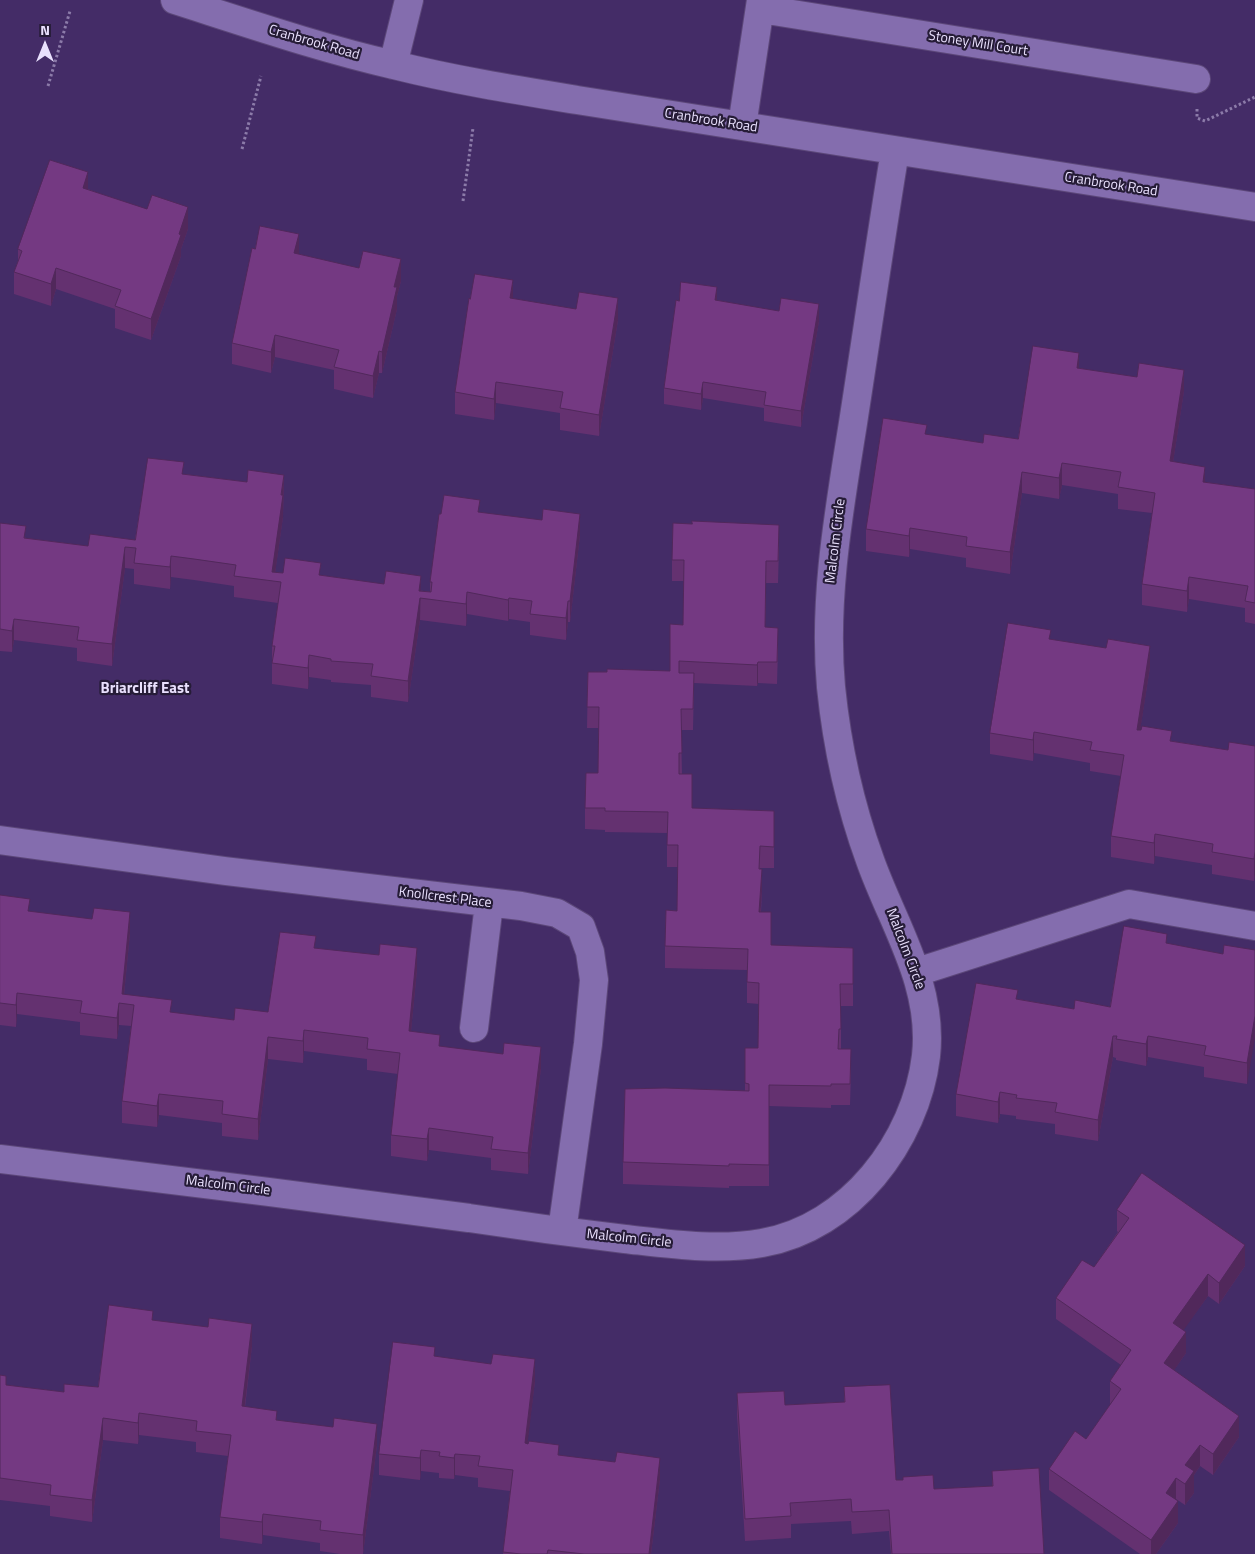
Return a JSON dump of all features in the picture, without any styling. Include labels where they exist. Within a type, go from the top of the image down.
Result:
[{"type":"street","name":"Cranbrook Road","points":[[175,0],[261,28],[393,65],[577,100],[1255,207]]},
{"type":"street","points":[[393,65],[409,0]]},
{"type":"street","points":[[742,126],[761,4]]},
{"type":"street","name":"Stoney Mill Court","points":[[761,4],[1196,79]]},
{"type":"street","name":"Malcolm Circle","points":[[0,1159],[320,1198],[562,1231],[727,1248],[768,1243],[806,1229],[836,1210],[870,1181],[895,1146],[914,1110],[926,1057],[928,1012],[917,972],[870,860],[842,769],[831,688],[828,616],[837,529],[895,151]]},
{"type":"street","name":"Knollcrest Place","points":[[0,840],[489,904],[521,906],[557,913],[581,927],[590,952],[594,980],[588,1044],[562,1231]]},
{"type":"street","points":[[474,1028],[489,904]]},
{"type":"street","points":[[917,972],[1129,904],[1255,926]]},
{"type":"path","points":[[48,86],[70,12]]},
{"type":"path","points":[[242,149],[261,76]]},
{"type":"path","points":[[1196,79],[1198,118],[1205,120],[1255,97]]},
{"type":"path","points":[[463,201],[473,128]]},
{"type":"building","points":[[50,160],[88,172],[83,188],[147,209],[152,195],[188,207],[179,234],[181,235],[151,319],[115,306],[121,290],[56,268],[51,284],[14,272],[22,251],[18,249]]},
{"type":"building","points":[[260,226],[299,234],[294,253],[359,268],[363,251],[401,259],[394,287],[397,287],[382,352],[379,351],[373,376],[334,367],[339,350],[275,335],[271,352],[232,343],[252,248],[255,249]]},
{"type":"building","points":[[475,274],[513,280],[510,298],[576,309],[579,292],[618,298],[599,415],[560,408],[563,392],[496,382],[494,399],[455,392],[469,298]]},
{"type":"building","points":[[681,282],[717,287],[715,300],[779,311],[781,298],[819,304],[801,411],[764,405],[766,392],[703,382],[701,394],[664,388],[676,300],[679,301]]},
{"type":"building","points":[[1033,346],[1079,353],[1077,368],[1137,377],[1139,363],[1184,370],[1170,461],[1205,467],[1203,482],[1255,489],[1255,603],[1245,601],[1248,586],[1189,577],[1187,591],[1142,584],[1155,493],[1118,487],[1121,472],[1062,463],[1059,478],[1022,472],[1010,552],[966,546],[967,537],[910,528],[909,536],[866,529],[883,418],[927,425],[925,434],[983,443],[984,434],[1018,439]]},
{"type":"building","points":[[148,458],[184,462],[182,474],[247,482],[248,470],[284,475],[272,572],[283,573],[285,558],[321,563],[319,575],[384,584],[386,571],[421,576],[419,591],[431,592],[432,582],[430,582],[439,514],[441,514],[444,495],[480,500],[478,512],[542,520],[543,509],[580,514],[570,601],[568,601],[566,618],[530,614],[532,601],[509,598],[508,600],[467,592],[466,604],[420,598],[408,681],[371,676],[373,664],[331,661],[331,659],[309,655],[308,668],[272,663],[275,646],[272,646],[281,582],[234,576],[236,565],[171,556],[170,567],[134,563],[136,548],[125,547],[112,644],[77,640],[79,627],[14,619],[12,631],[0,629],[0,523],[26,526],[24,538],[88,546],[90,534],[135,540]]},
{"type":"building","points":[[692,521],[779,525],[778,561],[766,561],[765,627],[778,628],[777,662],[758,662],[757,665],[679,661],[679,673],[694,673],[693,709],[681,709],[682,753],[679,753],[679,774],[692,774],[692,808],[774,811],[774,847],[760,846],[759,869],[762,869],[759,912],[771,912],[771,945],[853,948],[853,984],[840,984],[841,1029],[839,1029],[838,1049],[851,1049],[850,1084],[831,1084],[831,1086],[769,1085],[769,1165],[729,1164],[729,1166],[623,1162],[625,1089],[665,1088],[749,1091],[749,1084],[745,1083],[745,1048],[758,1048],[759,983],[747,982],[748,949],[665,946],[666,910],[677,911],[678,845],[667,845],[668,812],[605,811],[605,808],[585,808],[586,773],[598,773],[599,707],[587,707],[588,672],[607,672],[607,669],[670,671],[670,624],[683,625],[684,560],[672,560],[673,523],[692,524]]},
{"type":"building","points":[[1008,623],[1051,630],[1049,639],[1106,648],[1108,639],[1150,646],[1137,730],[1141,730],[1142,726],[1172,731],[1170,741],[1228,750],[1229,742],[1255,746],[1254,859],[1212,852],[1213,844],[1155,834],[1154,843],[1111,836],[1124,755],[1090,750],[1092,742],[1034,732],[1033,740],[990,733]]},
{"type":"building","points":[[0,895],[30,899],[28,911],[92,919],[94,908],[130,912],[122,994],[172,1000],[170,1012],[234,1020],[235,1008],[268,1012],[280,932],[316,936],[314,948],[379,955],[380,944],[417,948],[409,1031],[440,1035],[439,1046],[503,1054],[504,1043],[541,1047],[528,1153],[491,1149],[493,1137],[429,1128],[427,1139],[391,1135],[400,1053],[367,1049],[368,1038],[304,1030],[303,1041],[268,1037],[258,1119],[222,1114],[223,1101],[159,1094],[157,1106],[122,1101],[134,1005],[119,1003],[117,1018],[80,1013],[82,1001],[17,993],[16,1005],[0,1003]]},
{"type":"building","points":[[1124,926],[1167,934],[1166,943],[1223,954],[1224,945],[1255,950],[1255,1016],[1247,1063],[1204,1055],[1206,1046],[1148,1036],[1146,1044],[1116,1039],[1117,1036],[1113,1036],[1098,1120],[1055,1112],[1057,1103],[1016,1098],[1017,1095],[1000,1092],[998,1102],[956,1094],[976,983],[1018,990],[1016,999],[1074,1009],[1075,1000],[1110,1007]]},
{"type":"building","points":[[1142,1173],[1245,1245],[1219,1283],[1208,1274],[1173,1323],[1186,1332],[1164,1363],[1239,1416],[1213,1454],[1200,1445],[1185,1465],[1194,1471],[1185,1484],[1176,1478],[1166,1493],[1178,1501],[1151,1540],[1049,1469],[1075,1431],[1086,1439],[1121,1389],[1110,1381],[1131,1350],[1056,1298],[1082,1260],[1094,1267],[1129,1218],[1117,1210]]},
{"type":"building","points":[[109,1305],[153,1311],[152,1320],[208,1327],[209,1318],[252,1324],[242,1406],[277,1411],[276,1420],[333,1427],[334,1418],[377,1424],[363,1535],[320,1530],[321,1521],[263,1514],[262,1522],[220,1517],[231,1435],[196,1431],[197,1421],[139,1413],[138,1423],[103,1418],[92,1500],[50,1495],[51,1485],[0,1478],[0,1375],[6,1376],[6,1385],[64,1392],[64,1384],[98,1387]]},
{"type":"building","points":[[393,1342],[435,1347],[434,1356],[491,1364],[493,1354],[535,1359],[525,1443],[528,1444],[529,1441],[559,1445],[558,1455],[615,1462],[617,1452],[660,1458],[649,1554],[584,1554],[548,1550],[547,1554],[503,1552],[513,1470],[478,1466],[480,1456],[455,1454],[454,1458],[439,1456],[440,1452],[421,1450],[420,1458],[379,1454]]},
{"type":"building","points":[[890,1385],[896,1480],[903,1480],[903,1477],[933,1475],[934,1489],[993,1486],[992,1471],[1039,1468],[1044,1554],[892,1554],[889,1510],[852,1512],[851,1499],[790,1503],[791,1516],[745,1519],[737,1393],[784,1391],[785,1405],[845,1402],[844,1387]]},
{"type":"district","name":"Briarcliff East","points":[[145,689]]}]
